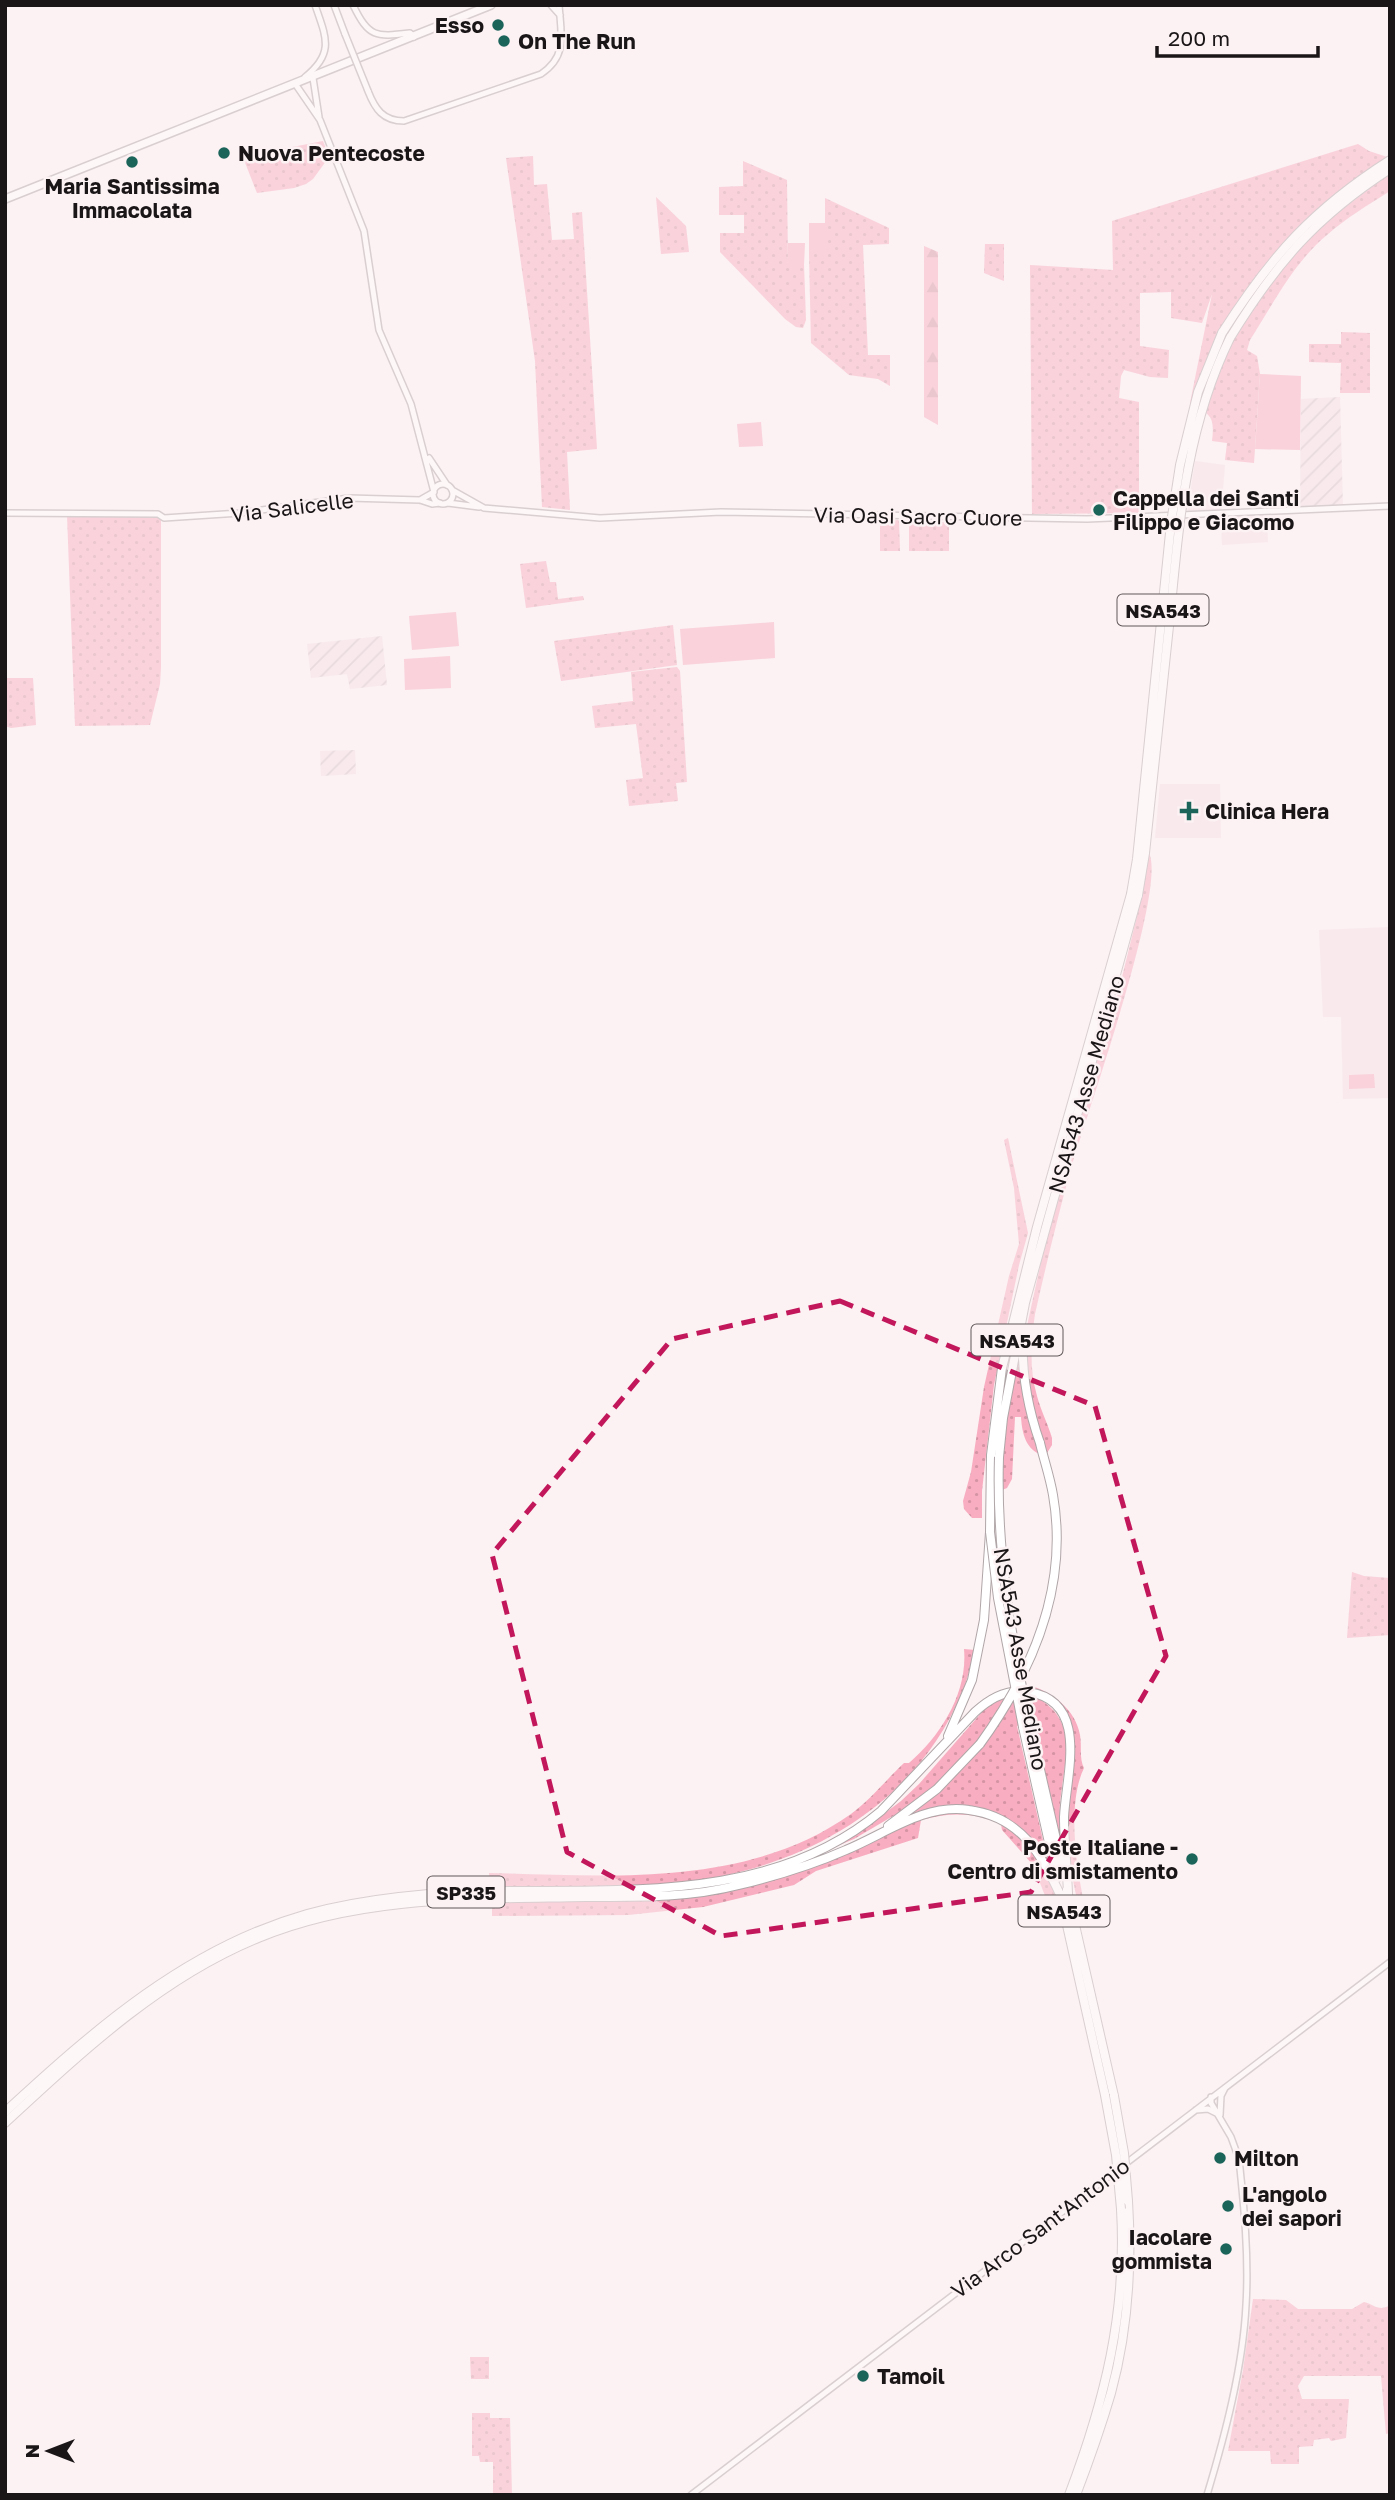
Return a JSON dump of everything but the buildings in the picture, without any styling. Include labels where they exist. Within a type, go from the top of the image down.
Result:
[{"type":"highway","points":[[1134,895],[1145,853],[1178,526],[1188,462],[1205,396],[1226,335],[1251,286],[1294,236],[1348,188],[1390,160]]},
{"type":"highway","points":[[1226,335],[1298,243],[1334,210],[1390,169]]},
{"type":"highway","name":"NSA543 Asse Mediano","points":[[1110,2096],[998,1598],[990,1532],[1002,1368],[1037,1227],[1134,895]]},
{"type":"highway","name":"NSA543 Asse Mediano","points":[[1026,1727],[1003,1574],[995,1456],[1025,1303],[1134,895]]},
{"type":"highway","name":"NSA543","points":[[903,1819],[937,1789],[980,1744],[1005,1706],[1036,1648],[1052,1596],[1058,1551],[1053,1493],[1022,1373],[1025,1303]]},
{"type":"highway","name":"NSA543","points":[[945,1742],[972,1680],[978,1655],[984,1620],[990,1532]]},
{"type":"highway","name":"NSA543","points":[[945,1742],[987,1701],[1003,1693],[1022,1690],[1038,1693],[1052,1701],[1065,1716],[1071,1744],[1065,1815],[1065,1896]]},
{"type":"highway","name":"SP335","points":[[5,2112],[147,1992],[204,1956],[253,1932],[310,1913],[400,1897],[445,1893],[654,1890],[738,1878],[828,1847],[865,1825],[898,1794],[945,1742]]},
{"type":"highway","name":"NSA543","points":[[903,1819],[966,1809],[985,1813],[1005,1822],[1019,1831],[1047,1866],[1065,1896]]},
{"type":"highway","name":"SP335","points":[[5,2123],[147,2001],[219,1957],[258,1938],[298,1924],[364,1909],[457,1899],[655,1897],[737,1886],[795,1870],[875,1837],[903,1819]]},
{"type":"highway","points":[[1076,2495],[1111,2393],[1121,2345],[1127,2293],[1128,2201],[1124,2153],[1110,2096]]},
{"type":"highway","points":[[1069,2495],[1100,2408],[1112,2355],[1120,2300],[1121,2209],[1110,2096]]},
{"type":"main road","points":[[5,199],[491,5]]},
{"type":"street","points":[[296,85],[318,66],[326,51],[325,35],[315,5]]},
{"type":"street","points":[[334,5],[368,92],[380,113],[387,119],[404,121],[541,74],[558,59],[561,50],[561,5]]},
{"type":"street","points":[[353,5],[368,29],[379,36],[410,33],[414,37]]},
{"type":"street","points":[[551,5],[560,15]]},
{"type":"street","name":"Via Oasi Sacro Cuore","points":[[313,78],[320,120]]},
{"type":"street","name":"Via Oasi Sacro Cuore","points":[[296,85],[320,120],[364,231],[379,330],[408,394],[434,492]]},
{"type":"street","name":"Via Oasi Sacro Cuore","points":[[424,449],[434,468],[451,488],[484,508],[600,518],[721,512],[1091,519],[1390,506]]},
{"type":"street","points":[[420,499],[434,492],[440,485],[451,488],[452,498],[444,503],[436,500],[434,492]]},
{"type":"street","name":"Via Salicelle","points":[[5,513],[158,514],[164,518],[240,513],[349,498],[420,499],[432,504],[484,508]]},
{"type":"street","name":"Via Arco Sant'Antonio","points":[[691,2495],[1390,1962]]},
{"type":"street","points":[[1220,2116],[1221,2096],[1225,2087]]},
{"type":"street","points":[[1207,2495],[1236,2374],[1246,2304],[1242,2187],[1238,2159],[1231,2137],[1211,2103],[1212,2097]]},
{"type":"street","points":[[1196,2110],[1208,2109],[1220,2116]]},
{"type":"highlighted area","points":[[840,1301],[1095,1406],[1166,1656],[1031,1892],[721,1936],[567,1852],[492,1554],[672,1339]]},
{"type":"shaded area","points":[[1340,397],[1343,507],[1300,509],[1301,399]]},
{"type":"shaded area","points":[[1195,461],[1225,465],[1221,513],[1187,515]]},
{"type":"shaded area","points":[[1267,514],[1268,542],[1222,545],[1221,516]]},
{"type":"shaded area","points":[[382,636],[387,685],[350,689],[347,674],[311,678],[307,644]]},
{"type":"shaded area","points":[[355,750],[356,774],[321,776],[320,751]]},
{"type":"shaded area","name":"Clinica Hera","points":[[1160,784],[1220,784],[1221,838],[1155,838]]},
{"type":"shaded area","points":[[1390,927],[1390,1098],[1343,1099],[1341,1017],[1323,1017],[1319,930]]},
{"type":"green space","points":[[323,141],[329,157],[313,179],[294,188],[257,193],[244,160],[257,154]]},
{"type":"green space","points":[[1358,144],[1387,157],[1335,196],[1292,235],[1254,279],[1218,332],[1232,340],[1274,277],[1299,248],[1343,209],[1390,174],[1390,191],[1342,223],[1304,258],[1250,340],[1247,350],[1257,356],[1260,374],[1254,463],[1225,460],[1227,443],[1212,441],[1213,426],[1210,417],[1190,403],[1212,294],[1202,323],[1171,318],[1171,292],[1140,293],[1140,346],[1169,350],[1168,378],[1150,377],[1124,370],[1121,376],[1119,398],[1139,402],[1139,513],[1032,514],[1030,265],[1113,270],[1112,221]]},
{"type":"green space","points":[[533,156],[534,185],[547,184],[552,240],[574,239],[572,213],[582,212],[597,449],[567,452],[570,510],[542,507],[535,361],[506,158]]},
{"type":"green space","points":[[743,161],[787,180],[788,264],[804,265],[806,320],[803,328],[796,327],[785,319],[720,252],[720,233],[744,233],[744,215],[719,215],[719,187],[743,186]]},
{"type":"green space","points":[[656,197],[686,226],[689,252],[661,254]]},
{"type":"green space","points":[[825,198],[889,228],[889,244],[863,245],[868,355],[890,355],[890,386],[878,379],[849,375],[811,343],[809,254],[825,253]]},
{"type":"green space","points":[[809,223],[825,223],[825,254],[809,254]]},
{"type":"green space","points":[[788,243],[805,243],[804,265],[788,265]]},
{"type":"green space","points":[[985,244],[1004,244],[1004,281],[984,273]]},
{"type":"green space","points":[[924,246],[938,252],[938,425],[924,417]]},
{"type":"green space","points":[[1341,332],[1370,333],[1370,393],[1340,393],[1341,363],[1309,362],[1309,344],[1341,344]]},
{"type":"green space","points":[[1260,374],[1301,376],[1300,450],[1255,449]]},
{"type":"green space","points":[[761,422],[763,446],[739,447],[737,424]]},
{"type":"green space","points":[[67,515],[155,516],[161,519],[161,667],[160,684],[150,725],[75,726]]},
{"type":"green space","points":[[899,520],[900,551],[880,551],[880,521]]},
{"type":"green space","points":[[909,522],[949,522],[949,551],[909,551]]},
{"type":"green space","points":[[546,561],[550,582],[556,582],[558,599],[583,596],[584,600],[526,608],[520,564]]},
{"type":"green space","points":[[456,612],[459,646],[412,650],[409,616]]},
{"type":"green space","points":[[774,622],[775,658],[683,665],[680,629]]},
{"type":"green space","points":[[673,625],[677,665],[561,681],[554,641]]},
{"type":"green space","points":[[450,656],[451,688],[405,690],[404,659]]},
{"type":"green space","points":[[677,667],[680,671],[687,782],[676,783],[678,801],[629,806],[626,780],[643,778],[636,724],[595,728],[592,706],[633,701],[631,672]]},
{"type":"green space","points":[[5,678],[33,678],[36,725],[11,728],[5,726]]},
{"type":"green space","points":[[1149,853],[1151,875],[1147,910],[1136,955],[1071,1168],[1035,1314],[1032,1365],[1034,1386],[1052,1438],[1052,1445],[1047,1453],[1027,1389],[1025,1335],[1052,1212],[1101,1046],[1111,1022],[1139,908]]},
{"type":"green space","points":[[1374,1074],[1375,1088],[1349,1089],[1349,1075]]},
{"type":"green space","points":[[1008,1138],[1028,1233],[994,1385],[982,1491],[982,1518],[972,1518],[964,1509],[963,1501],[971,1472],[984,1387],[1009,1276],[1019,1244],[1014,1188],[1004,1140]]},
{"type":"green space","points":[[1019,1344],[1022,1389],[1039,1454],[1030,1447],[1025,1438],[1021,1417],[1015,1417],[1012,1479],[1007,1488],[1002,1490],[1003,1434]]},
{"type":"green space","points":[[1352,1572],[1390,1578],[1390,1635],[1347,1638]]},
{"type":"green space","points":[[964,1649],[975,1650],[961,1695],[940,1735],[914,1769],[884,1799],[850,1825],[812,1846],[772,1862],[687,1882],[614,1887],[490,1886],[489,1873],[629,1875],[722,1866],[767,1855],[811,1838],[858,1809],[904,1763],[909,1763],[932,1740],[957,1697],[962,1681]]},
{"type":"green space","points":[[1027,1685],[1045,1691],[1061,1702],[1078,1726],[1084,1768],[1074,1816],[1078,1871],[1084,1903],[1078,1905],[1070,1865],[1067,1826],[1074,1736],[1067,1716],[1028,1689]]},
{"type":"green space","points":[[1029,1694],[1046,1703],[1057,1714],[1066,1740],[1059,1841],[1034,1721],[1017,1726],[1048,1862],[1025,1832],[1004,1817],[1041,1862],[1058,1909],[1051,1911],[1033,1865],[1002,1830],[1001,1824],[971,1815],[952,1815],[921,1820],[918,1838],[816,1871],[794,1885],[703,1907],[628,1915],[492,1916],[492,1901],[665,1899],[812,1865],[917,1821],[910,1806],[854,1839],[813,1856],[877,1819],[901,1801],[989,1704],[1010,1695]]},
{"type":"green space","points":[[1253,2299],[1286,2300],[1298,2309],[1352,2309],[1364,2302],[1380,2308],[1390,2305],[1390,2433],[1386,2434],[1381,2376],[1304,2376],[1298,2386],[1302,2399],[1349,2399],[1346,2438],[1314,2440],[1313,2446],[1299,2447],[1299,2464],[1271,2464],[1270,2451],[1228,2451]]},
{"type":"green space","points":[[470,2357],[489,2357],[489,2379],[471,2379]]},
{"type":"green space","points":[[472,2413],[490,2413],[490,2418],[510,2418],[512,2495],[493,2495],[493,2462],[480,2462],[479,2456],[472,2456]]},
{"type":"place","name":"Esso","points":[[498,25]]},
{"type":"place","name":"On The Run","points":[[504,41]]},
{"type":"place","name":"Nuova Pentecoste","points":[[224,153]]},
{"type":"place","name":"Maria Santissima Immacolata","points":[[132,162]]},
{"type":"place","name":"Cappella dei Santi Filippo e Giacomo","points":[[1099,510]]},
{"type":"place","name":"Clinica Hera","points":[[1189,811]]},
{"type":"place","name":"Poste Italiane - Centro di smistamento","points":[[1192,1859]]},
{"type":"place","name":"Milton","points":[[1220,2158]]},
{"type":"place","name":"L'angolo dei sapori","points":[[1228,2206]]},
{"type":"place","name":"Iacolare gommista","points":[[1226,2249]]},
{"type":"place","name":"Tamoil","points":[[863,2376]]}]
